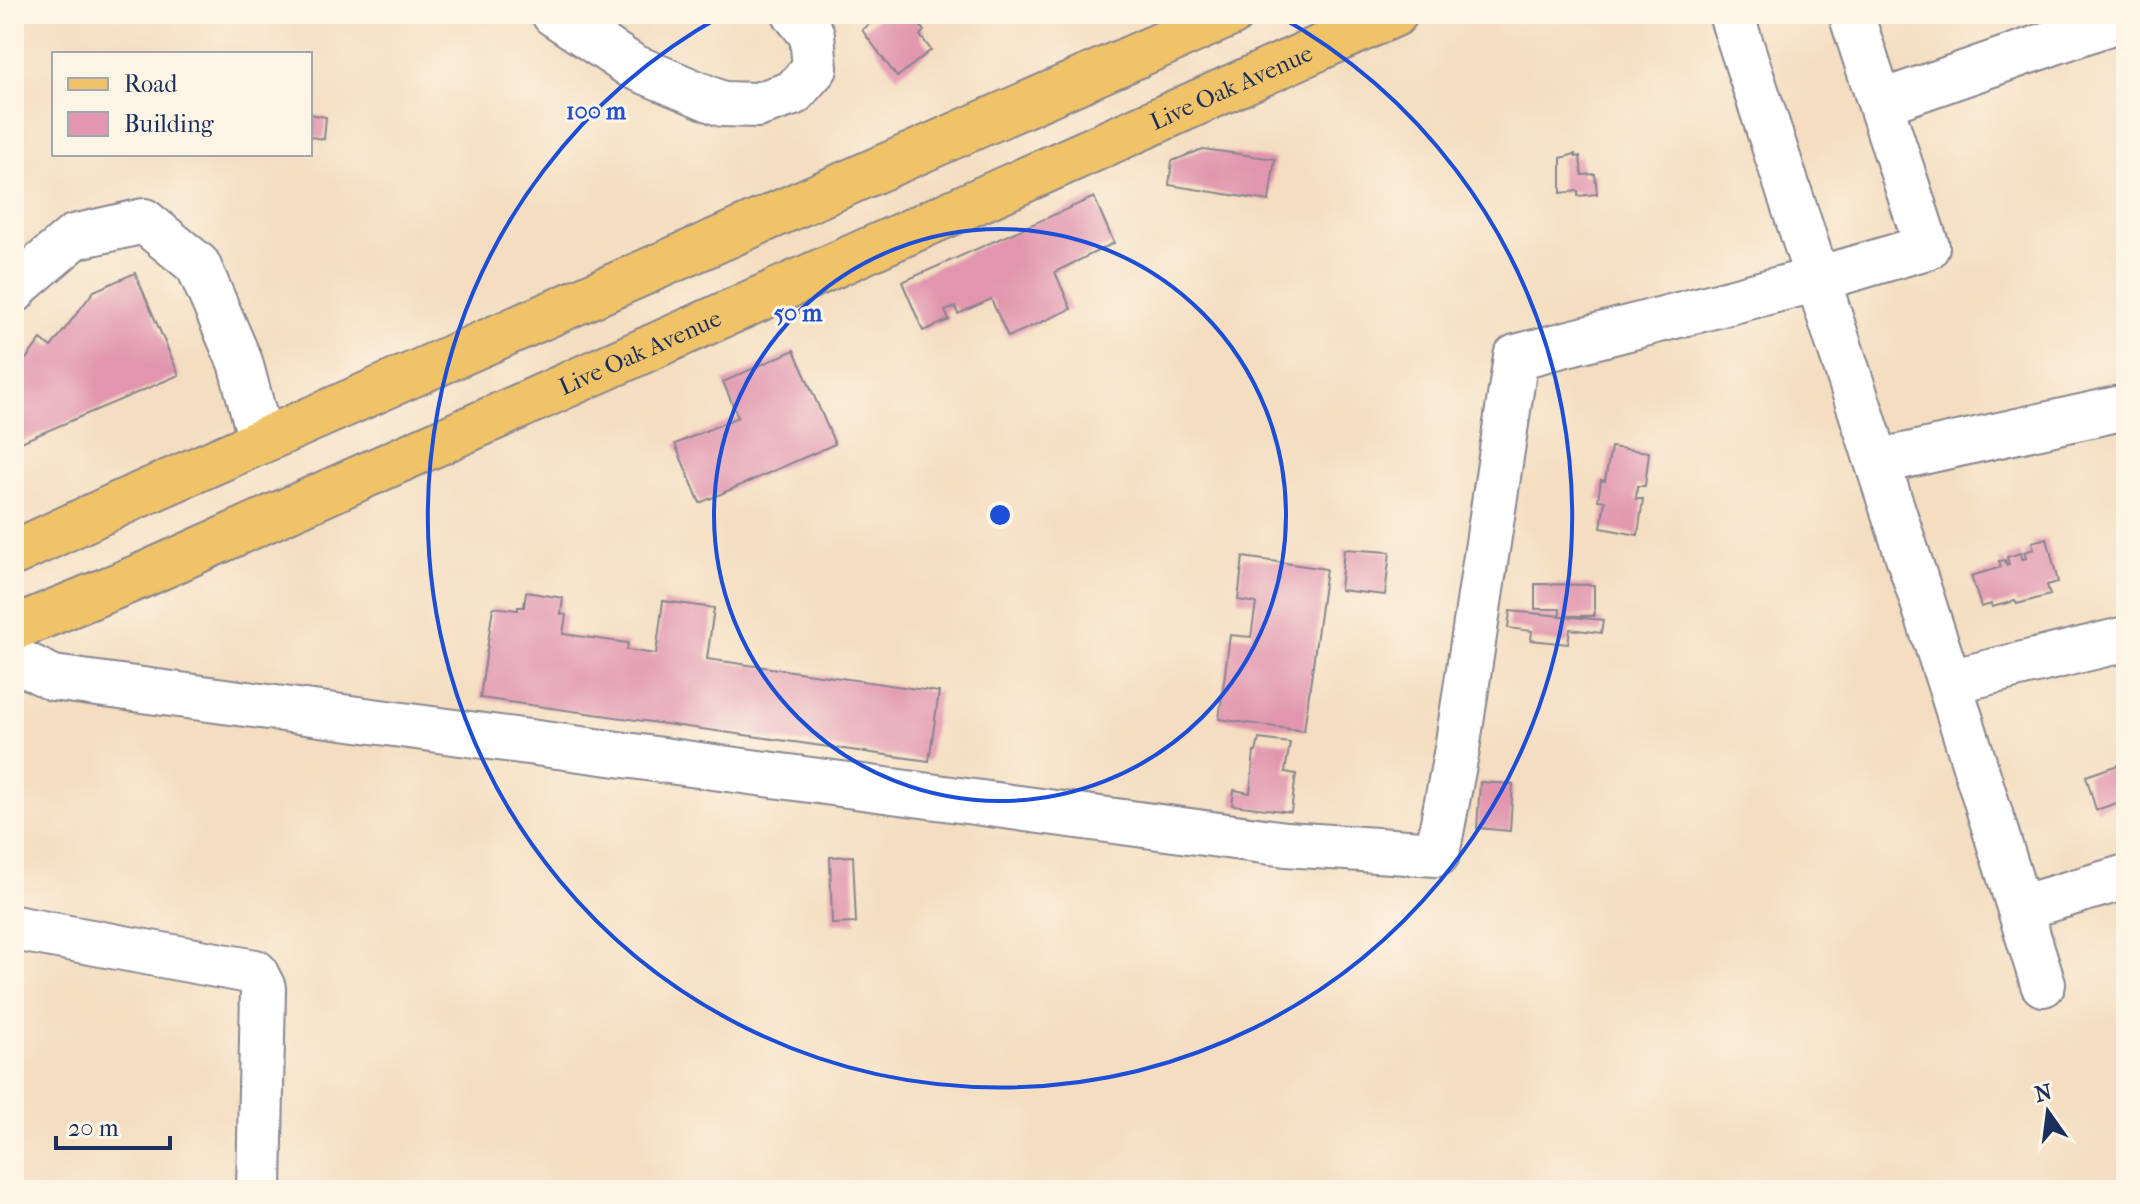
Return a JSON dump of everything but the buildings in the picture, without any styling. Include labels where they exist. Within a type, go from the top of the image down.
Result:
[{"type":"main road","points":[[14,553],[1231,14]]},
{"type":"main road","name":"Live Oak Avenue","points":[[14,628],[155,570],[1395,14]]},
{"type":"lane","points":[[554,14],[632,66],[722,104],[757,105],[793,93],[815,68],[812,35],[795,14]]},
{"type":"lane","points":[[1731,14],[1949,682],[2043,984]]},
{"type":"lane","points":[[14,659],[53,678],[1286,844],[1437,854],[1457,749],[1516,357],[1818,279],[1927,247],[1851,14]]},
{"type":"lane","points":[[1880,103],[2126,17]]},
{"type":"lane","points":[[14,291],[74,237],[144,221],[198,265],[240,362],[261,441]]},
{"type":"lane","points":[[1877,462],[2126,407]]},
{"type":"lane","points":[[1949,682],[2126,639]]},
{"type":"lane","points":[[2020,908],[2126,877]]},
{"type":"lane","points":[[14,928],[255,972],[263,988],[259,1190]]}]
